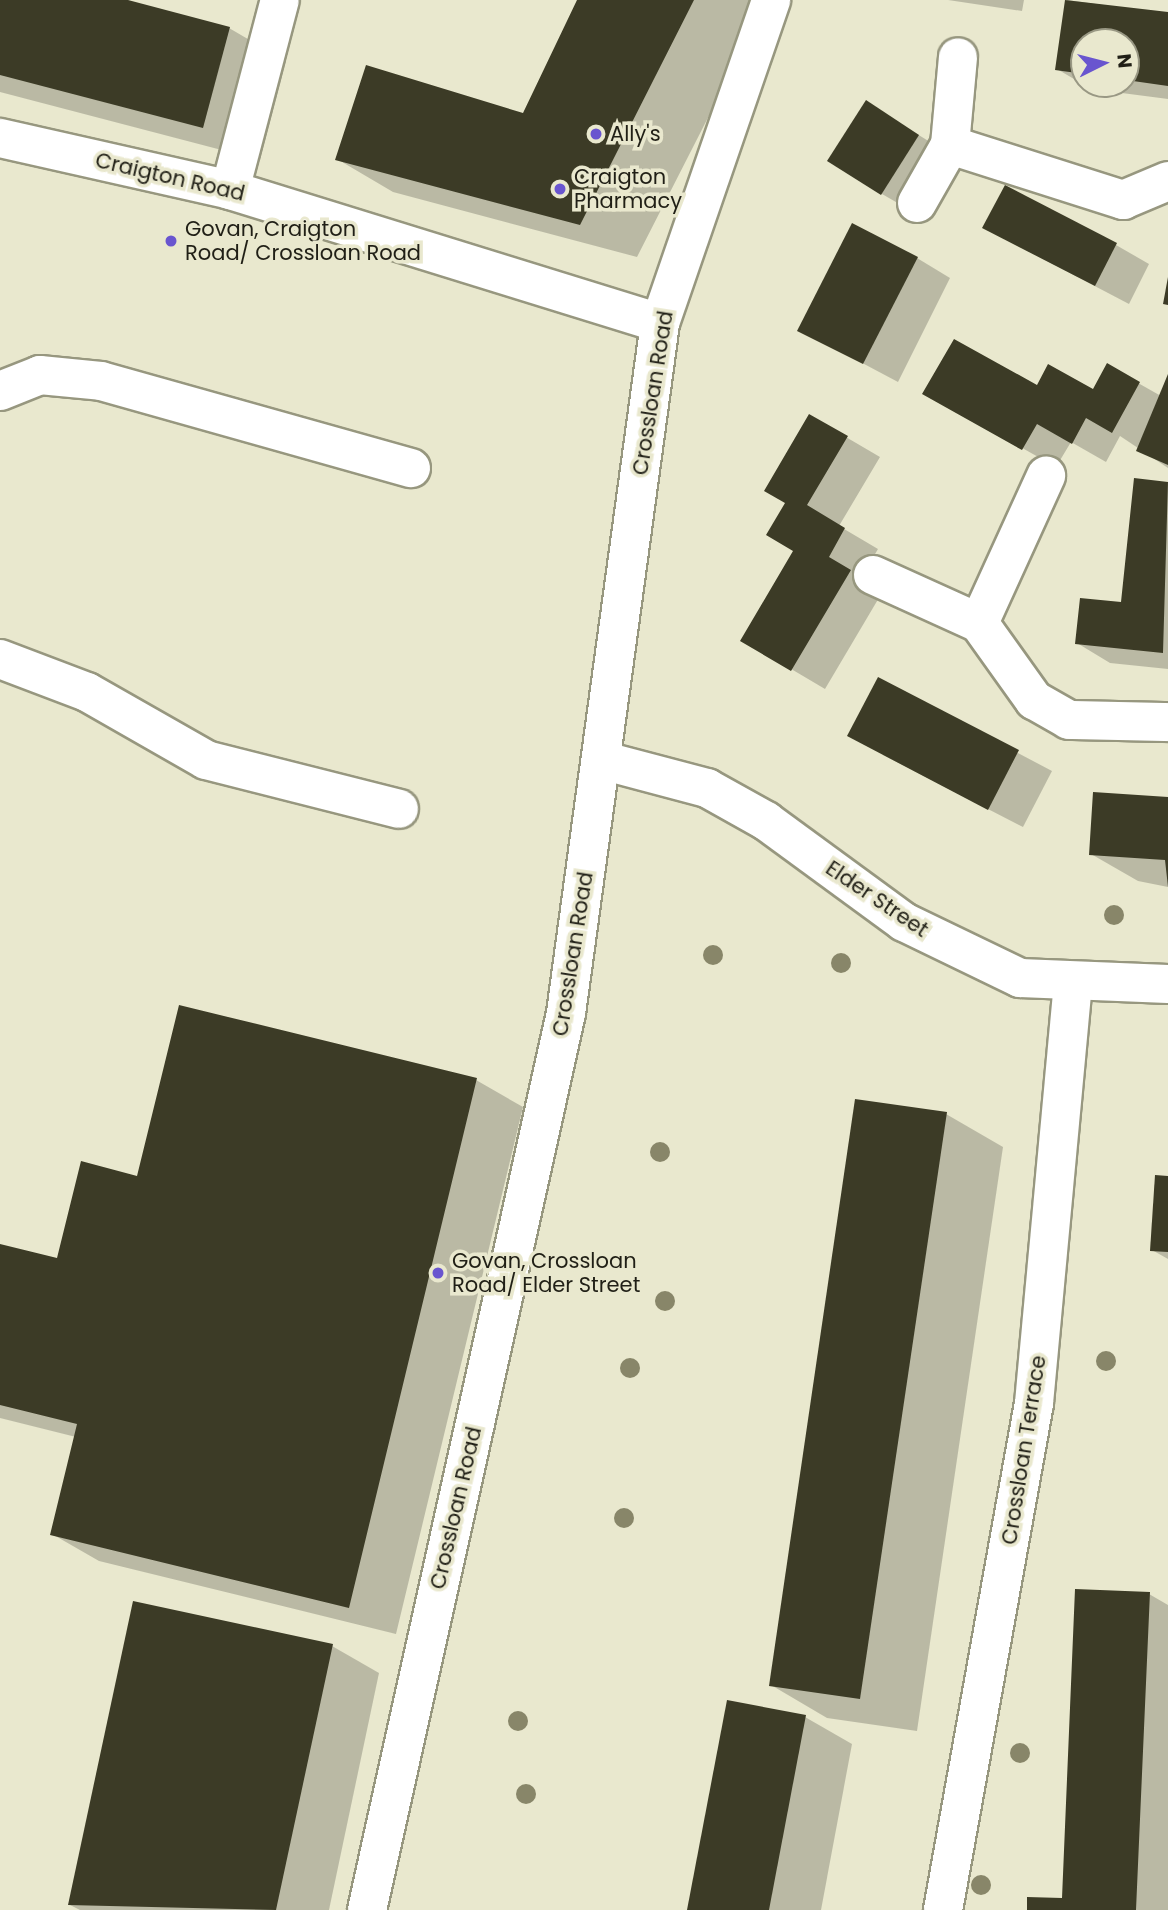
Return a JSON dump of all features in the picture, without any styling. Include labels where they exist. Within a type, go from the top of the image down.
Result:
[{"type":"street","points":[[230,190],[280,0]]},
{"type":"street","name":"Crossloan Road","points":[[367,1910],[566,1013],[660,323],[771,0]]},
{"type":"street","points":[[917,203],[950,145],[958,57]]},
{"type":"street","name":"Craigton Road","points":[[0,138],[230,190],[660,323]]},
{"type":"street","points":[[950,145],[1123,201],[1168,181]]},
{"type":"street","points":[[0,391],[40,375],[101,381],[411,468]]},
{"type":"street","points":[[979,623],[1046,476]]},
{"type":"street","points":[[873,575],[979,623],[1034,700],[1069,720],[1168,722]]},
{"type":"street","points":[[0,659],[87,691],[206,760],[399,809]]},
{"type":"street","name":"Elder Street","points":[[601,760],[707,788],[766,821],[904,922],[1020,978],[1073,985],[1168,984]]},
{"type":"street","name":"Crossloan Terrace","points":[[943,1910],[1034,1403],[1073,985]]},
{"type":"building","points":[[0,0],[128,0],[230,27],[203,128],[0,75]]},
{"type":"building","points":[[577,0],[694,0],[580,225],[335,160],[366,65],[523,113]]},
{"type":"building","points":[[1065,0],[1168,12],[1168,86],[1140,82],[1140,28],[1070,28],[1070,72],[1055,70]]},
{"type":"building","points":[[866,100],[919,135],[881,195],[827,161]]},
{"type":"building","points":[[1005,185],[1117,243],[1095,286],[982,228]]},
{"type":"building","points":[[852,223],[918,257],[863,364],[797,331]]},
{"type":"building","points":[[1168,277],[1168,305],[1163,304]]},
{"type":"building","points":[[954,339],[1037,385],[1048,364],[1093,389],[1107,363],[1140,382],[1112,433],[1086,418],[1072,444],[1037,424],[1022,450],[922,394]]},
{"type":"building","points":[[1168,374],[1168,465],[1136,451]]},
{"type":"building","points":[[809,414],[848,436],[807,505],[845,528],[829,557],[851,570],[791,671],[740,641],[793,551],[766,535],[785,503],[764,491]]},
{"type":"building","points":[[1134,478],[1168,482],[1163,653],[1075,644],[1080,598],[1121,602]]},
{"type":"building","points":[[878,677],[1019,750],[988,810],[847,736]]},
{"type":"building","points":[[1093,792],[1168,797],[1168,887],[1165,860],[1089,855]]},
{"type":"building","points":[[179,1005],[477,1078],[349,1608],[50,1535],[77,1424],[0,1405],[0,1244],[57,1258],[81,1161],[137,1176]]},
{"type":"building","points":[[855,1099],[947,1112],[860,1699],[769,1686]]},
{"type":"building","points":[[1155,1175],[1168,1176],[1168,1252],[1150,1251]]},
{"type":"building","points":[[1075,1589],[1150,1592],[1136,1910],[1027,1910],[1027,1897],[1062,1898]]},
{"type":"building","points":[[133,1601],[333,1644],[276,1910],[68,1905]]},
{"type":"building","points":[[727,1700],[806,1715],[769,1910],[687,1910]]},
{"type":"place","name":"Ally's","points":[[596,134]]},
{"type":"place","name":"Craigton Pharmacy","points":[[560,189]]},
{"type":"place","name":"Govan, Craigton Road/ Crossloan Road","points":[[171,241]]},
{"type":"place","name":"Govan, Crossloan Road/ Elder Street","points":[[438,1273]]}]
